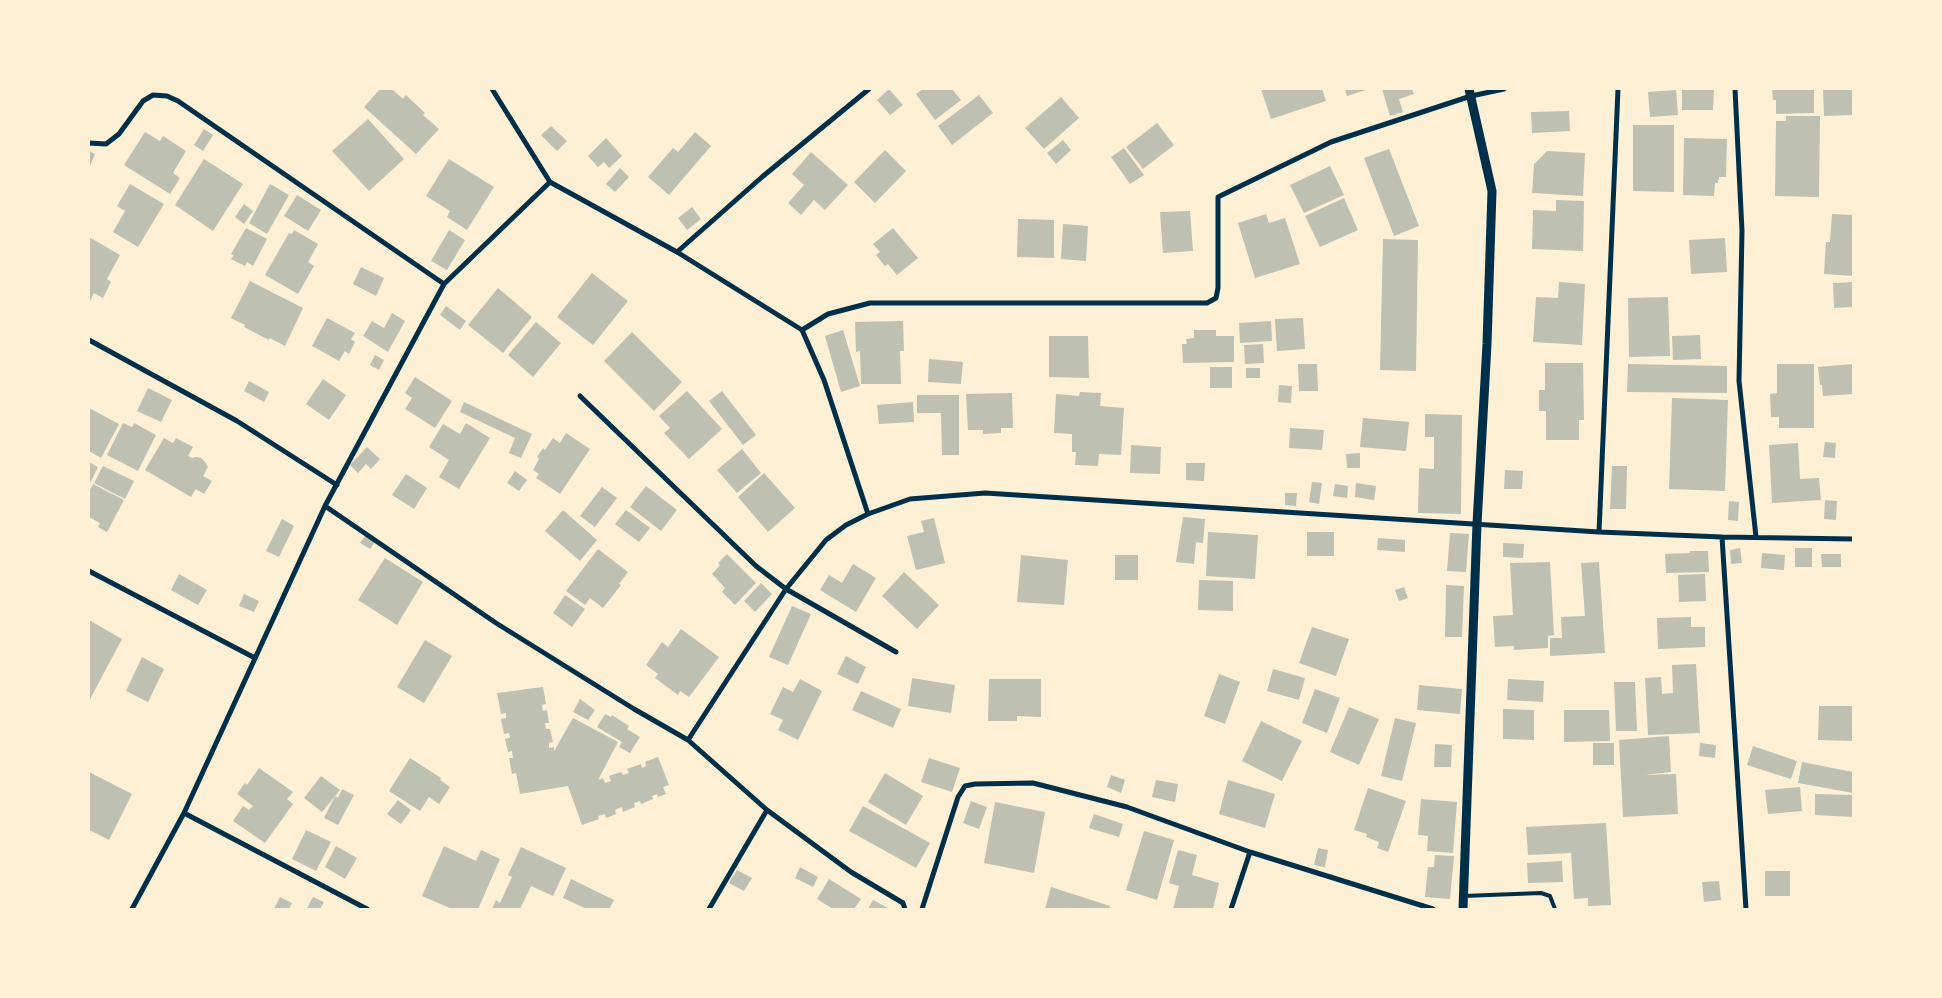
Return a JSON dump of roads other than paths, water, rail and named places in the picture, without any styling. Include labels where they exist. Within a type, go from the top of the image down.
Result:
[{"type":"street","points":[[493,89],[550,182],[677,252],[802,330],[824,380],[868,514]]},
{"type":"street","points":[[677,252],[762,177],[869,89]]},
{"type":"street","points":[[802,330],[828,314],[870,303],[1207,303],[1216,298],[1218,288],[1218,197],[1331,142],[1470,92],[1504,89]]},
{"type":"street","points":[[1599,532],[1618,89]]},
{"type":"street","points":[[1735,89],[1742,231],[1739,381],[1756,537]]},
{"type":"street","points":[[1463,909],[1477,524],[1488,344],[1492,191],[1470,92]]},
{"type":"street","points":[[89,142],[106,144],[119,134],[143,101],[153,95],[167,96],[178,101],[444,284]]},
{"type":"street","points":[[132,909],[184,813],[325,506],[444,284],[550,182]]},
{"type":"street","points":[[89,340],[237,421],[337,485]]},
{"type":"street","points":[[580,396],[756,566],[786,589],[896,652]]},
{"type":"street","points":[[688,740],[786,589],[826,540],[846,525],[868,514],[910,499],[985,493],[1599,532],[1722,537],[1853,539]]},
{"type":"street","points":[[325,506],[496,623],[634,709],[688,740],[767,810],[851,872],[903,903],[906,909]]},
{"type":"street","points":[[1722,537],[1746,909]]},
{"type":"street","points":[[89,571],[255,658]]},
{"type":"street","points":[[922,909],[958,797],[965,786],[975,784],[1033,783],[1127,807],[1250,852],[1433,909]]},
{"type":"street","points":[[709,909],[767,810]]},
{"type":"street","points":[[184,813],[367,909]]},
{"type":"street","points":[[1231,909],[1250,852]]},
{"type":"lane","points":[[1463,896],[1540,894],[1550,896],[1555,909]]}]
